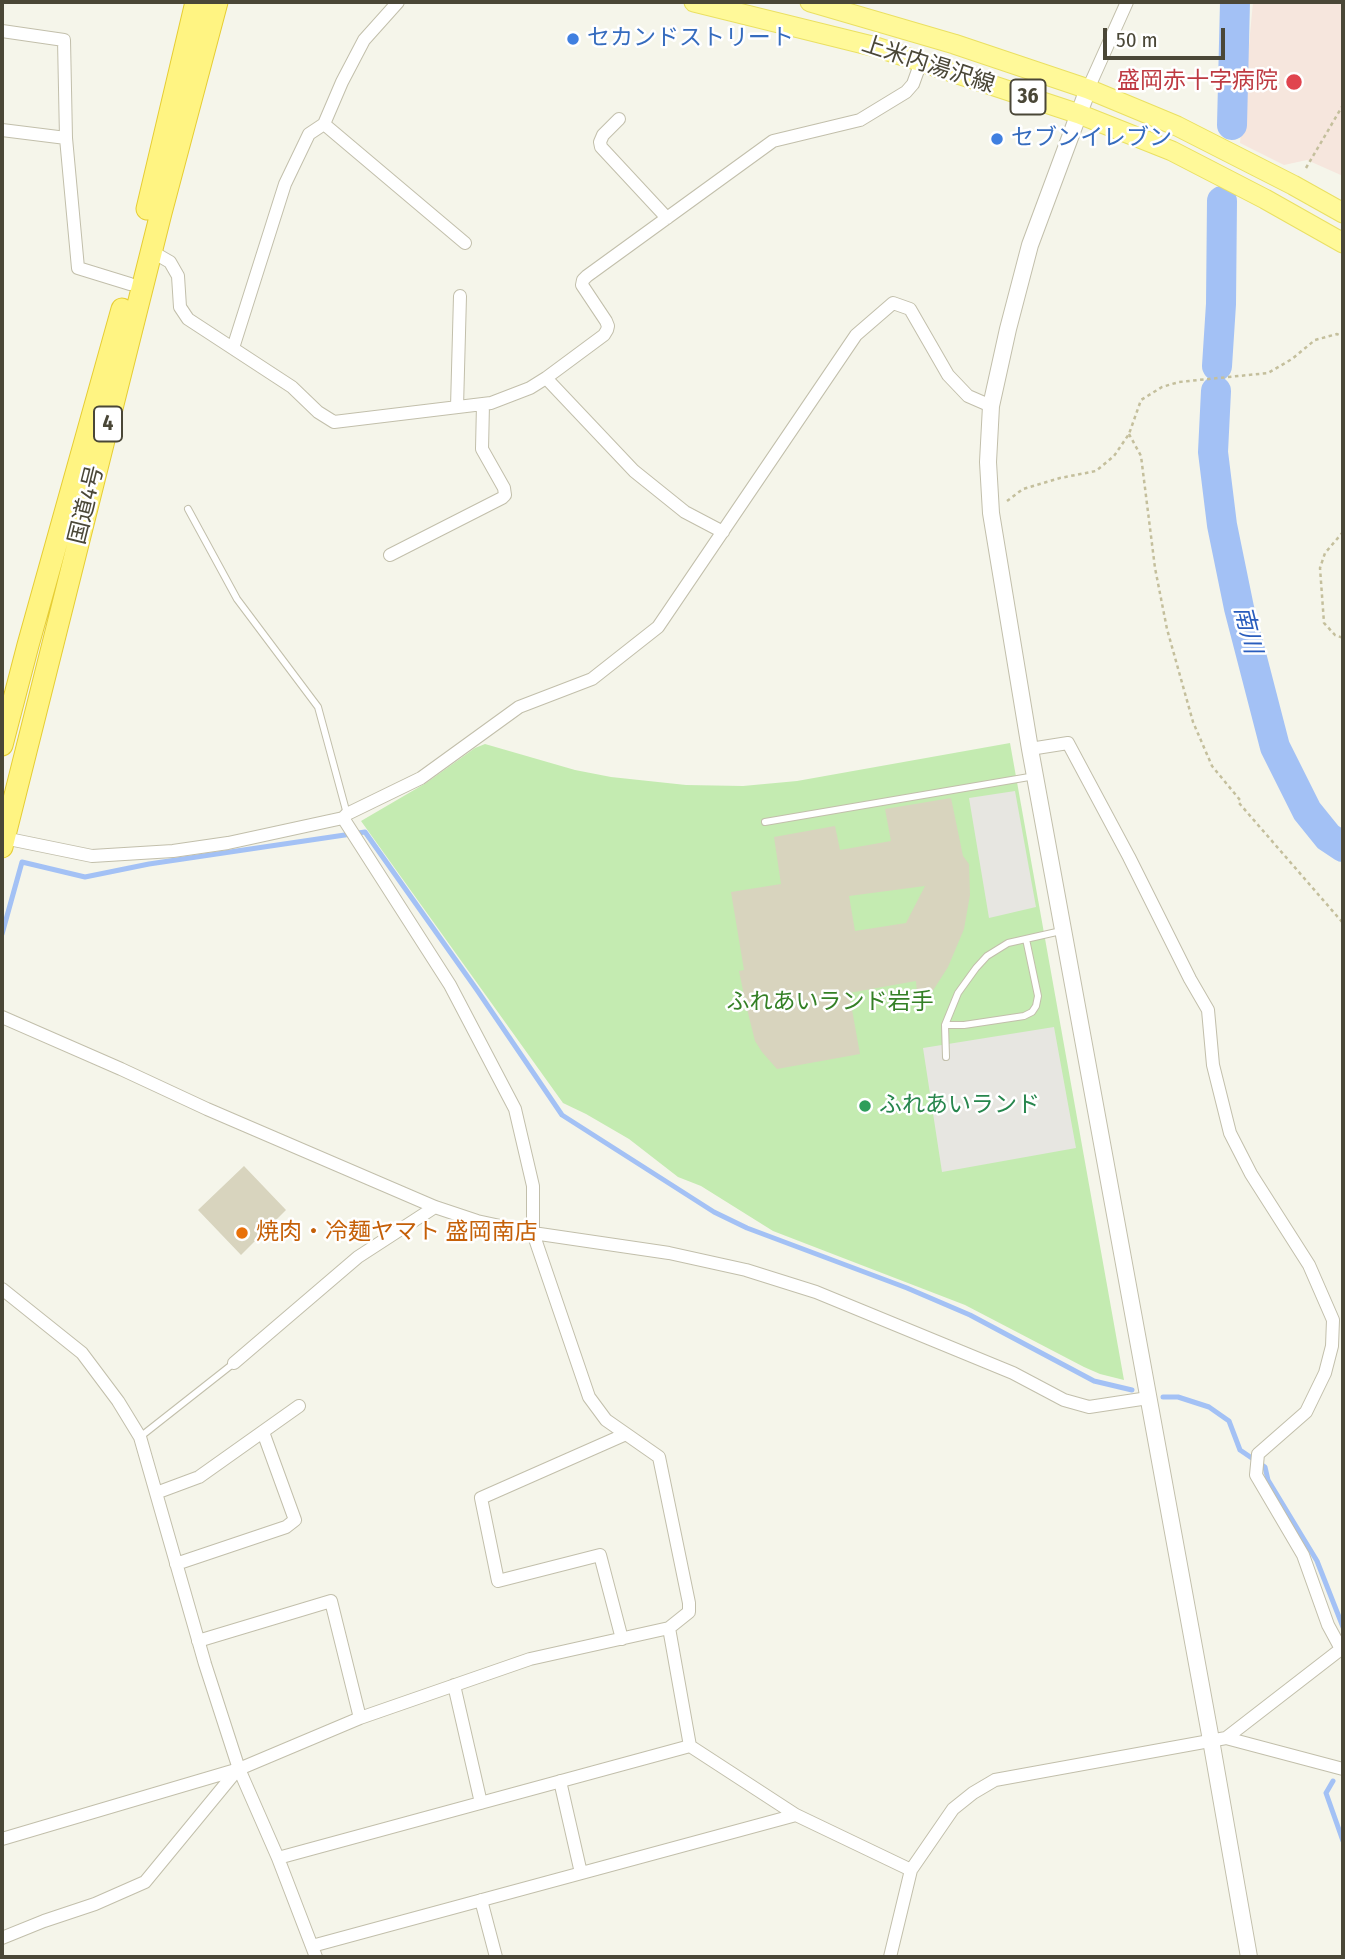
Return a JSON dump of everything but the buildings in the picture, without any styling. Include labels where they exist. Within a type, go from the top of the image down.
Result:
[{"type":"highway","name":"国道4号","points":[[2,745],[130,284],[196,2]]},
{"type":"highway","name":"国道4号","points":[[3,843],[151,251],[217,2]]},
{"type":"main road","name":"上米内湯沢線","points":[[697,2],[876,47],[1079,114],[1172,151],[1343,243]]},
{"type":"main road","name":"上米内湯沢線","points":[[810,2],[954,44],[1088,89],[1177,126],[1343,213]]},
{"type":"street","points":[[233,348],[285,184],[309,135],[324,124],[341,82],[364,40],[398,2]]},
{"type":"street","points":[[1128,2],[1088,89],[1030,245],[991,406],[988,463],[990,513],[1030,749],[1148,1398],[1219,1739],[1249,1957]]},
{"type":"street","points":[[2,31],[64,40],[65,138],[78,268],[130,284]]},
{"type":"street","points":[[151,251],[170,262],[178,276],[180,307],[188,318],[292,387],[318,412],[334,422],[491,403],[530,388],[604,335],[608,326],[582,285],[583,280],[773,141],[860,120],[906,92],[913,84],[921,62]]},
{"type":"street","points":[[619,119],[603,135],[601,147],[667,218]]},
{"type":"street","points":[[324,124],[465,243]]},
{"type":"street","points":[[2,130],[65,138]]},
{"type":"street","points":[[457,407],[460,296]]},
{"type":"street","points":[[3,843],[92,856],[173,851],[228,843],[345,819],[421,778],[520,707],[592,679],[658,627],[856,335],[893,303],[910,309],[948,374],[968,396],[991,406]]},
{"type":"street","points":[[546,378],[634,471],[685,512],[723,532]]},
{"type":"street","points":[[390,555],[505,495],[504,488],[482,449],[483,404]]},
{"type":"street","points":[[1030,749],[1068,743],[1093,789],[1189,979],[1208,1010],[1213,1065],[1230,1133],[1251,1174],[1309,1265],[1333,1320],[1332,1346],[1325,1373],[1306,1412],[1258,1454],[1256,1475],[1303,1555],[1328,1625],[1342,1648],[1219,1739]]},
{"type":"street","points":[[2,1839],[239,1769],[360,1718],[530,1659],[669,1628],[689,1612],[659,1457],[606,1420],[589,1398],[533,1233],[533,1186],[516,1110],[450,985],[345,819]]},
{"type":"street","points":[[2,1017],[435,1207],[477,1221],[533,1233],[669,1253],[746,1270],[816,1292],[1013,1373],[1064,1400],[1088,1407],[1148,1398]]},
{"type":"street","points":[[234,1363],[358,1257],[435,1207]]},
{"type":"street","points":[[2,1289],[82,1353],[118,1401],[140,1437],[198,1641],[239,1769],[278,1858],[314,1952],[481,1900],[796,1815]]},
{"type":"street","points":[[156,1493],[199,1478],[299,1406]]},
{"type":"street","points":[[176,1564],[286,1527],[295,1520],[263,1432]]},
{"type":"street","points":[[622,1639],[600,1555],[498,1581],[481,1498],[626,1434]]},
{"type":"street","points":[[198,1641],[331,1601],[360,1718]]},
{"type":"street","points":[[669,1628],[690,1746],[796,1815],[911,1870]]},
{"type":"street","points":[[454,1685],[481,1803]]},
{"type":"street","points":[[890,1957],[911,1870],[953,1809],[995,1780],[1219,1739],[1343,1769]]},
{"type":"street","points":[[278,1858],[690,1746]]},
{"type":"street","points":[[2,1938],[44,1920],[95,1904],[145,1882],[239,1769]]},
{"type":"street","points":[[561,1781],[581,1873]]},
{"type":"street","points":[[481,1900],[496,1957]]},
{"type":"lane","points":[[188,509],[237,600],[318,707],[345,819]]},
{"type":"lane","points":[[765,822],[1035,776]]},
{"type":"lane","points":[[946,1057],[945,1025],[958,993],[987,956],[1007,943],[1063,930]]},
{"type":"lane","points":[[945,1025],[964,1025],[1024,1016],[1032,1012],[1038,996],[1026,939]]},
{"type":"lane","points":[[140,1437],[234,1363]]},
{"type":"path","points":[[1306,168],[1343,105]]},
{"type":"path","points":[[990,513],[1023,489],[1096,471],[1114,456],[1129,434],[1141,400],[1162,387],[1179,382],[1268,373],[1292,359],[1315,340],[1337,334],[1343,337]]},
{"type":"path","points":[[1129,434],[1141,456],[1167,629],[1193,722],[1212,766],[1240,800],[1239,803],[1343,923]]},
{"type":"path","points":[[1343,532],[1325,553],[1320,569],[1324,622],[1335,635],[1343,638]]},
{"type":"shaded area","name":"盛岡赤十字病院","points":[[1253,2],[1343,2],[1343,176],[1307,160],[1284,165],[1240,143]]},
{"type":"shaded area","points":[[1015,791],[1036,907],[989,918],[969,798]]},
{"type":"shaded area","points":[[1054,1027],[1076,1148],[942,1172],[923,1048]]},
{"type":"green space","name":"ふれあいランド岩手","points":[[1010,743],[1124,1380],[1084,1367],[965,1305],[773,1231],[701,1186],[678,1177],[629,1139],[563,1103],[361,821],[485,744],[575,770],[611,777],[686,785],[743,786],[797,781]]},
{"type":"waterway","name":"南川","points":[[1232,125],[1235,2]]},
{"type":"waterway","name":"南川","points":[[1217,366],[1221,304],[1222,201]]},
{"type":"waterway","name":"南川","points":[[1216,391],[1213,452],[1222,525],[1239,608],[1275,747],[1307,811],[1328,837],[1343,847]]},
{"type":"waterway","points":[[2,934],[22,862],[85,877],[149,864],[365,832],[562,1115],[714,1212],[747,1228],[907,1288],[970,1315],[1094,1381],[1132,1390]]},
{"type":"waterway","points":[[1163,1397],[1178,1397],[1209,1407],[1229,1421],[1240,1450],[1265,1467],[1268,1480],[1317,1561],[1343,1627]]},
{"type":"waterway","points":[[1333,1781],[1326,1793],[1343,1841]]},
{"type":"place","name":"セカンドストリート","points":[[573,39]]},
{"type":"place","name":"盛岡赤十字病院","points":[[1294,82]]},
{"type":"place","name":"セブンイレブン","points":[[997,139]]},
{"type":"place","name":"ふれあいランド","points":[[865,1106]]},
{"type":"place","name":"焼肉・冷麺ヤマト 盛岡南店","points":[[242,1233]]}]
